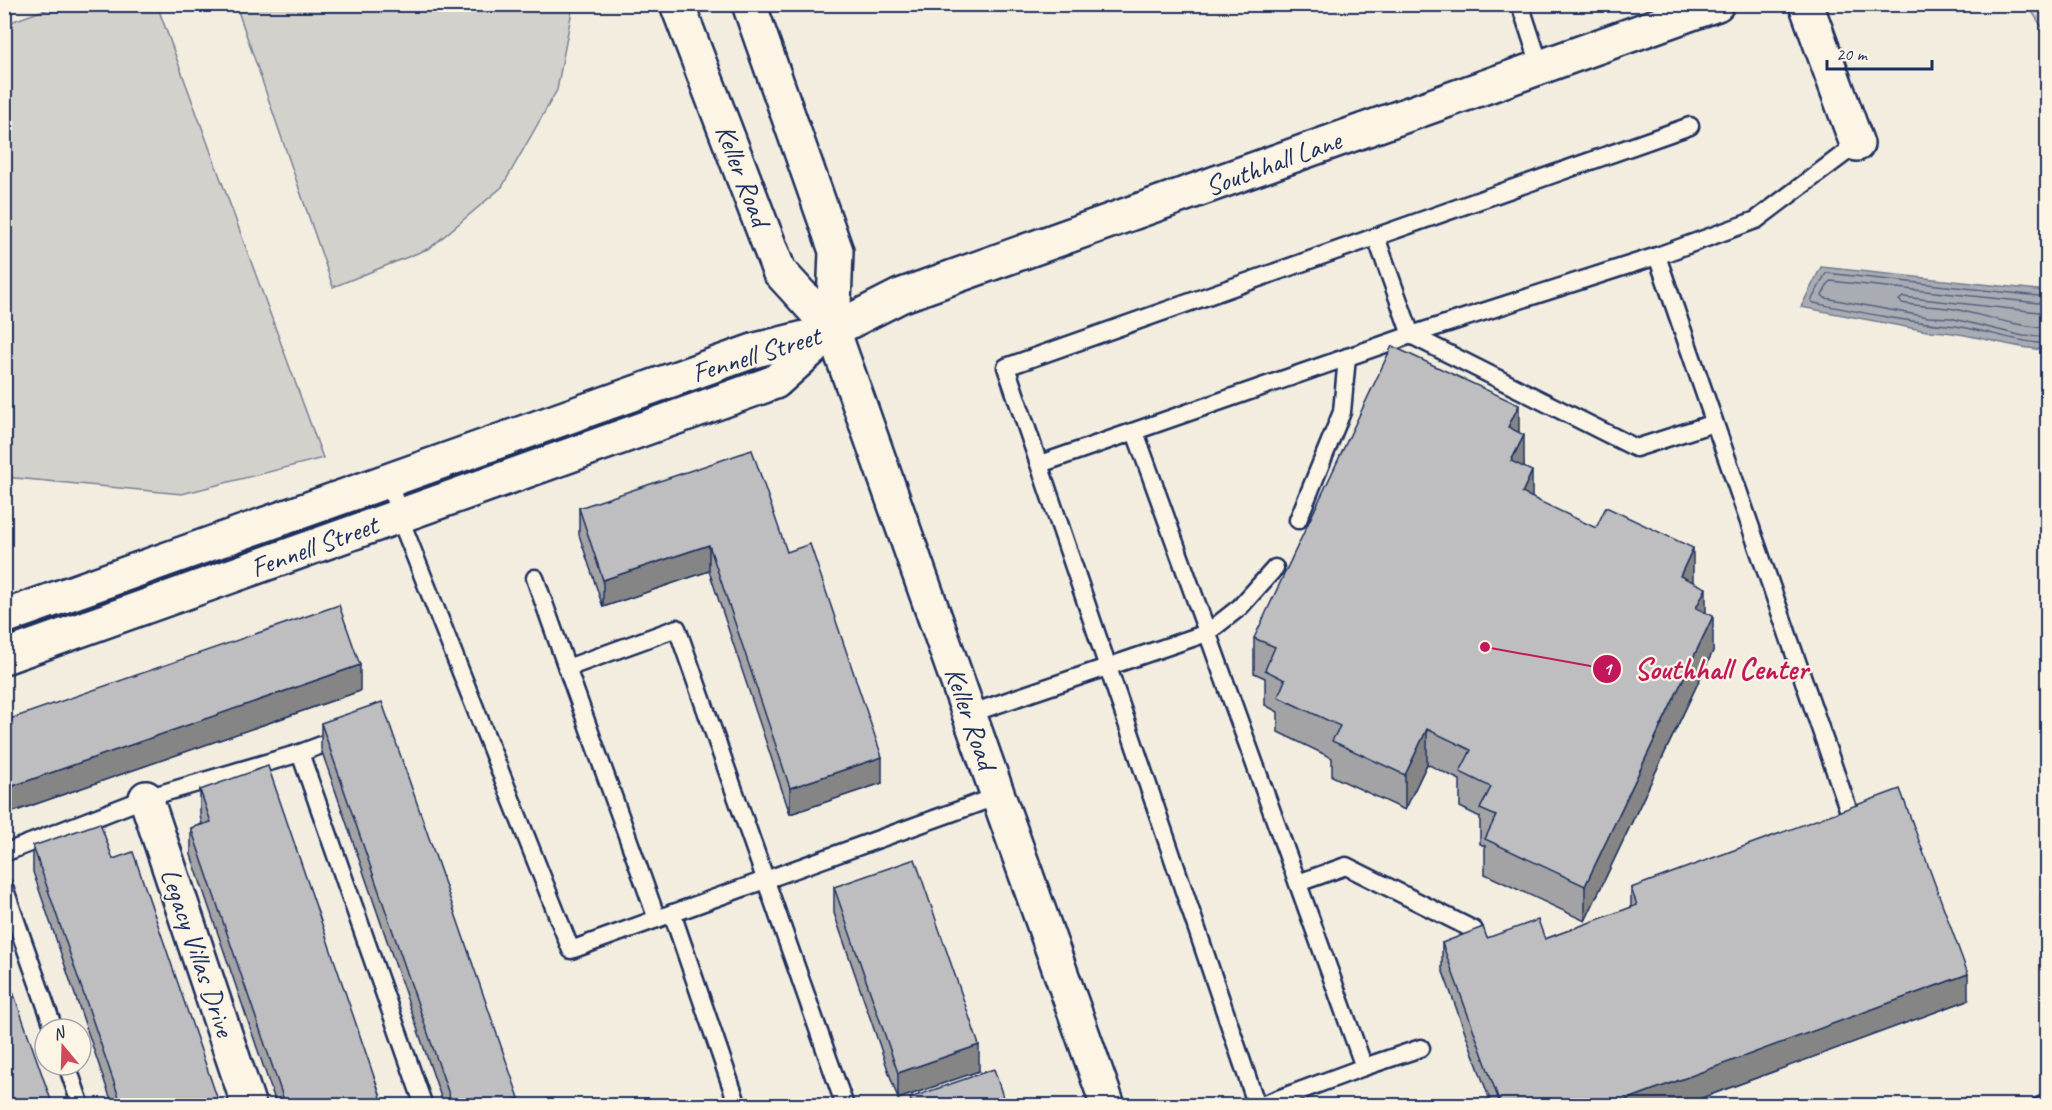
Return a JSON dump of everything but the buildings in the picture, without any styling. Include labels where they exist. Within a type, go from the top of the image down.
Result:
[{"type":"street","name":"Keller Road","points":[[678,4],[779,271],[834,330]]},
{"type":"street","name":"Keller Road","points":[[749,4],[836,251],[834,330],[1108,1106]]},
{"type":"street","name":"Southhall Lane","points":[[834,330],[900,296],[1717,4]]},
{"type":"street","points":[[1806,4],[1857,144]]},
{"type":"street","name":"Fennell Street","points":[[4,617],[756,350],[834,330]]},
{"type":"street","name":"Fennell Street","points":[[4,657],[775,382],[834,330]]},
{"type":"street","name":"Legacy Villas Drive","points":[[146,798],[249,1106]]},
{"type":"lane","points":[[1520,4],[1541,68]]},
{"type":"lane","points":[[1421,1048],[1258,1106],[1006,367],[1690,126]]},
{"type":"lane","points":[[1040,464],[1411,335],[1657,256],[1756,220],[1857,144]]},
{"type":"lane","points":[[1376,237],[1411,335],[1636,448],[1714,423]]},
{"type":"lane","points":[[1657,256],[1862,850]]},
{"type":"lane","points":[[1298,520],[1342,412],[1347,357]]},
{"type":"lane","points":[[1135,432],[1364,1067]]},
{"type":"lane","points":[[389,480],[399,516],[571,950],[998,796]]},
{"type":"lane","points":[[969,714],[1207,633],[1240,607],[1275,568]]},
{"type":"lane","points":[[535,579],[567,668],[738,1106]]},
{"type":"lane","points":[[567,668],[677,628],[845,1106]]},
{"type":"lane","points":[[4,853],[146,798],[300,753],[353,733]]},
{"type":"lane","points":[[300,753],[424,1106]]},
{"type":"lane","points":[[1298,883],[1346,866],[1474,930]]},
{"type":"lane","points":[[4,887],[50,1017]]},
{"type":"lane","points":[[71,1077],[81,1106]]},
{"type":"lane","points":[[2040,1106],[2048,1103]]},
{"type":"green space","points":[[61,4],[157,5],[323,458],[182,494],[5,477],[5,24]]},
{"type":"green space","points":[[236,4],[573,5],[557,90],[502,187],[430,248],[333,287]]},
{"type":"green space","points":[[2028,5],[2047,5],[2047,35]]},
{"type":"water","points":[[1821,267],[2047,291],[2047,350],[1927,331],[1801,307]]},
{"type":"place","name":"Southhall Center","points":[[1485,647]]}]
